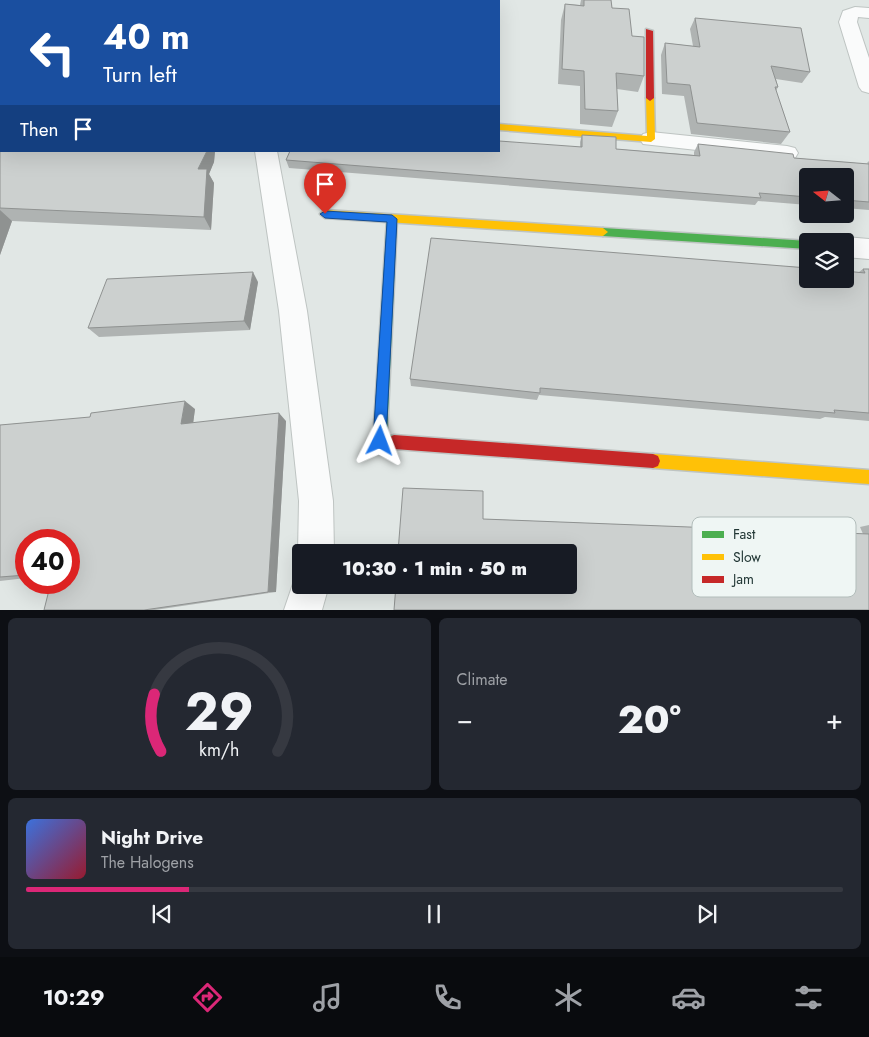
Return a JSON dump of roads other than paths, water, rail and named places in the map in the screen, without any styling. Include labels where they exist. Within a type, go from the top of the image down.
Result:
[{"type":"street","points":[[869,13],[855,12],[849,15],[848,22],[869,87]]},
{"type":"street","points":[[650,31],[652,139]]},
{"type":"street","points":[[500,127],[652,139],[788,153]]},
{"type":"street","points":[[266,152],[292,311],[316,501],[316,544]]},
{"type":"street","points":[[325,214],[799,244]]},
{"type":"street","points":[[392,219],[380,441],[869,477]]},
{"type":"street","points":[[854,247],[869,248]]},
{"type":"street","points":[[303,610],[307,594]]}]
